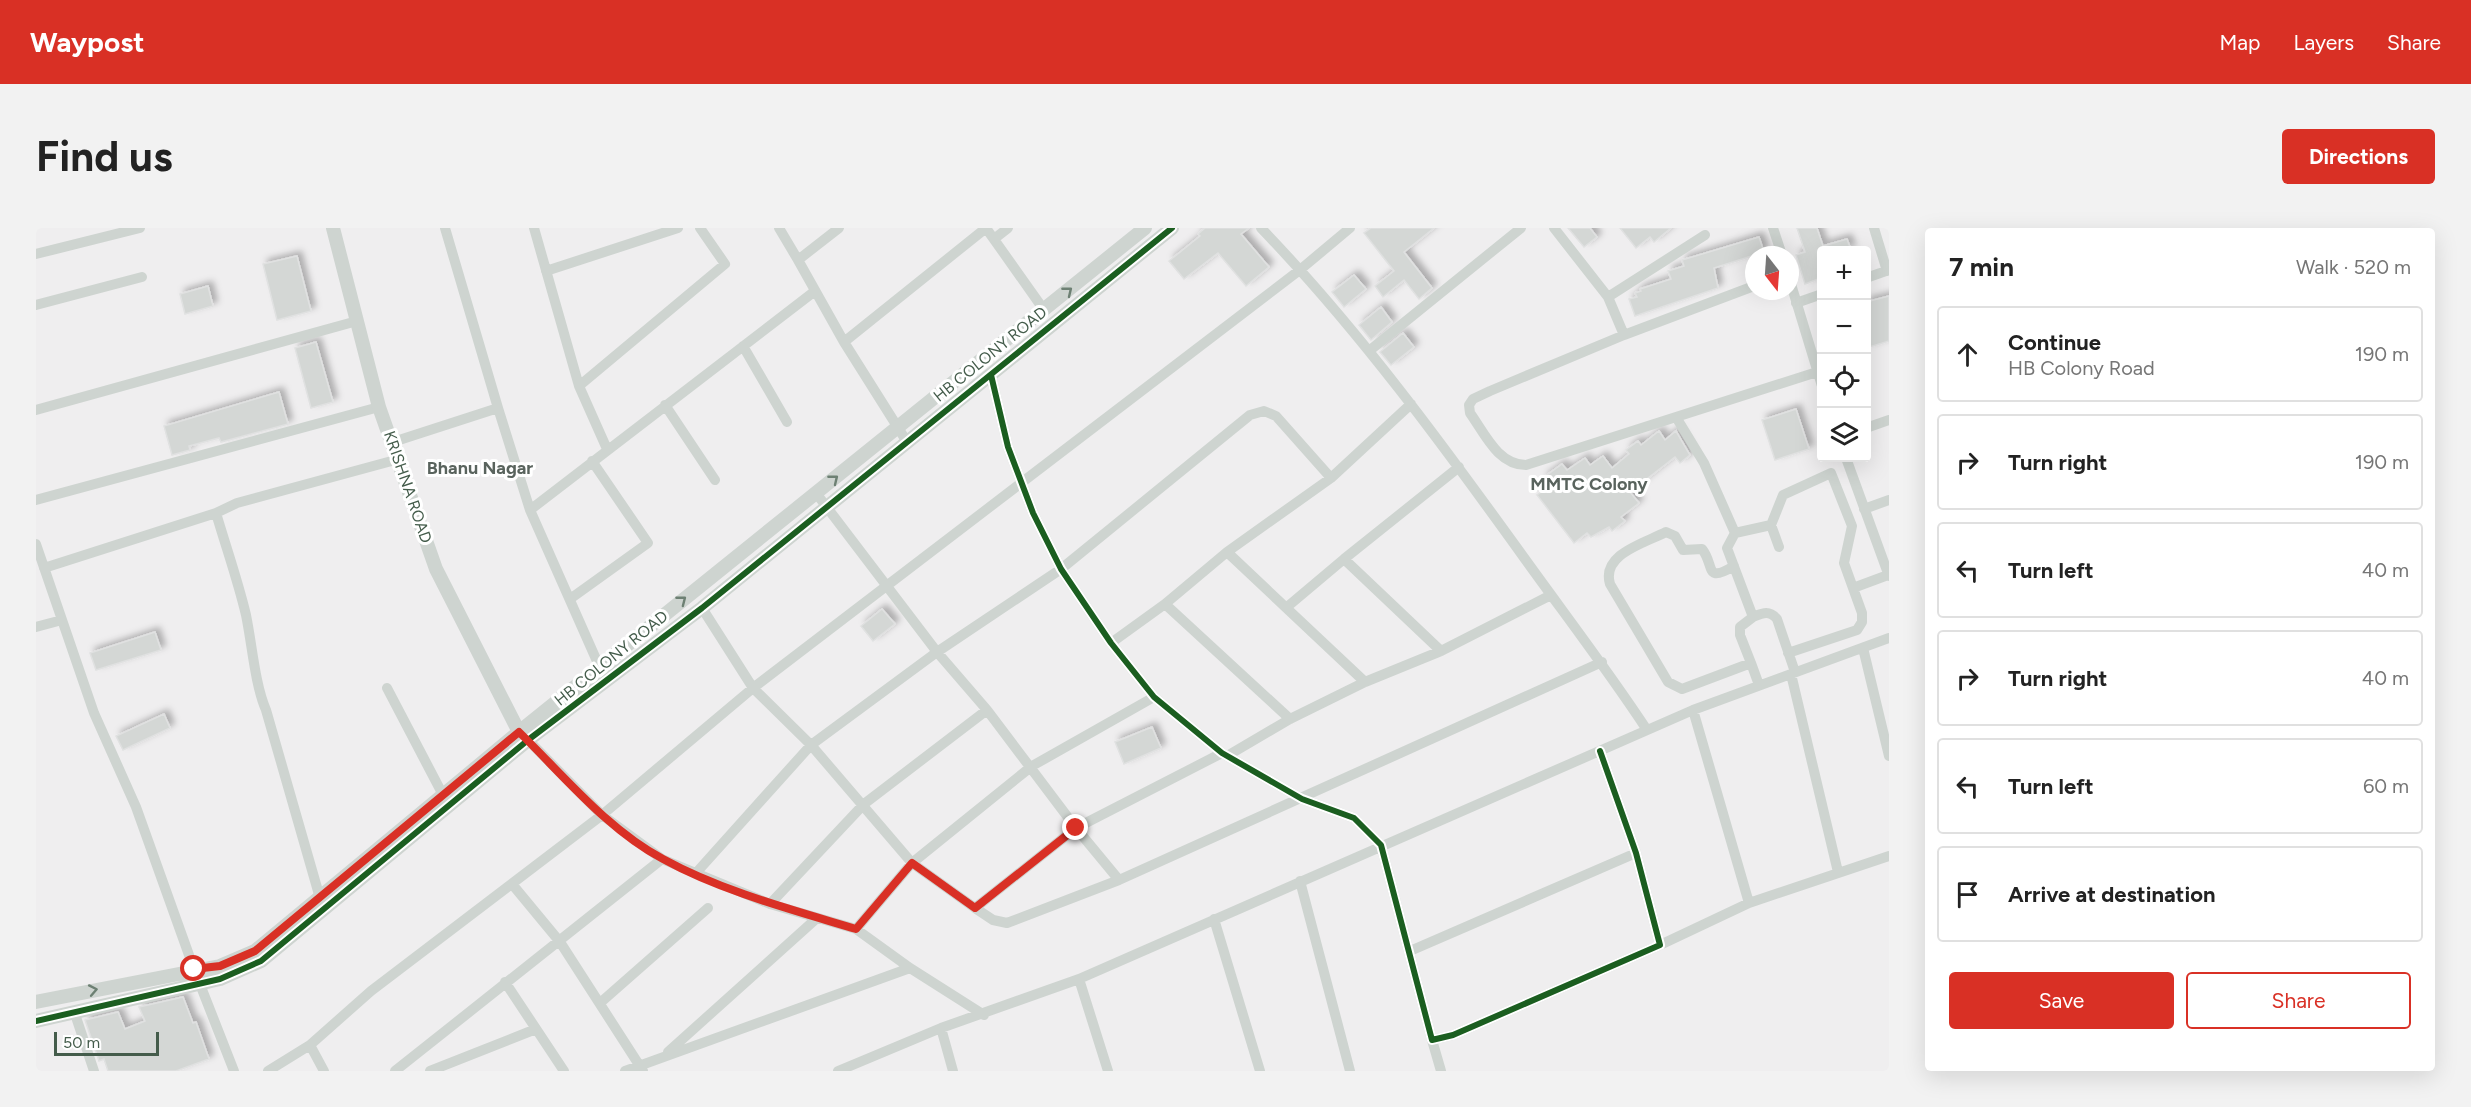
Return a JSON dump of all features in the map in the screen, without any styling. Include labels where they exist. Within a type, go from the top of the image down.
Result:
[{"type":"street","points":[[36,254],[140,228]]},
{"type":"street","name":"KRISHNA ROAD","points":[[333,228],[378,406],[393,442],[436,569],[524,736]]},
{"type":"street","points":[[446,228],[530,510],[600,668]]},
{"type":"street","points":[[534,228],[579,386],[607,449]]},
{"type":"street","points":[[546,271],[678,228]]},
{"type":"street","points":[[579,386],[725,264],[700,228]]},
{"type":"street","points":[[779,228],[844,342],[907,442]]},
{"type":"street","points":[[798,260],[839,228]]},
{"type":"street","points":[[844,342],[986,228],[1044,310]]},
{"type":"street","points":[[994,239],[1008,228]]},
{"type":"street","name":"HB COLONY ROAD","points":[[36,1002],[196,975],[255,951],[443,795],[524,736],[600,668],[1145,228]]},
{"type":"street","points":[[36,1021],[196,975],[220,979],[261,961],[524,736],[702,608],[1172,228]]},
{"type":"street","points":[[1261,228],[1301,270],[1411,404],[1602,662],[1647,730]]},
{"type":"street","points":[[268,1071],[310,1045],[371,991],[602,815],[753,688],[1301,270],[1350,228]]},
{"type":"street","points":[[1369,351],[1521,228]]},
{"type":"street","points":[[1554,228],[1608,297],[1624,335]]},
{"type":"street","points":[[1773,228],[1779,246]]},
{"type":"street","points":[[1871,276],[1888,271],[1874,228]]},
{"type":"street","points":[[1608,297],[1705,235]]},
{"type":"street","points":[[36,305],[142,277]]},
{"type":"street","points":[[1745,289],[1624,335],[1473,399],[1469,405],[1470,413],[1503,458],[1514,465],[1526,465],[1817,372],[1795,300]]},
{"type":"street","points":[[530,510],[815,291]]},
{"type":"street","points":[[1796,303],[1817,295]]},
{"type":"street","points":[[36,410],[357,321]]},
{"type":"street","points":[[743,346],[787,422]]},
{"type":"street","points":[[991,375],[1008,447],[1033,513],[1061,568],[1111,643],[1154,697],[1224,755],[1302,799],[1354,819],[1381,845],[1441,1071]]},
{"type":"street","points":[[1111,643],[1165,604],[1227,552],[1331,478],[1411,404]]},
{"type":"street","points":[[665,405],[715,480]]},
{"type":"street","points":[[36,500],[378,406]]},
{"type":"street","points":[[393,442],[498,408]]},
{"type":"street","points":[[696,873],[811,745],[938,652],[1061,568],[1250,415],[1264,411],[1276,416],[1331,478]]},
{"type":"street","points":[[1676,417],[1704,463],[1736,533]]},
{"type":"street","points":[[1871,426],[1889,420]]},
{"type":"street","points":[[44,568],[216,513],[237,503],[399,459]]},
{"type":"street","points":[[570,599],[648,543],[592,461]]},
{"type":"street","points":[[1779,547],[1771,525],[1783,495],[1831,473],[1847,462],[1889,575],[1853,588]]},
{"type":"street","points":[[1287,607],[1459,467]]},
{"type":"street","points":[[1788,653],[1857,630],[1862,622],[1862,613],[1844,563],[1852,526],[1831,473]]},
{"type":"street","points":[[816,494],[938,652],[1032,766],[1076,828],[1119,880]]},
{"type":"street","points":[[1864,509],[1889,500]]},
{"type":"street","points":[[216,513],[241,596],[258,676],[258,691],[266,710],[320,898]]},
{"type":"street","points":[[1753,618],[1727,548],[1736,533],[1771,525]]},
{"type":"street","points":[[1734,566],[1718,574],[1713,573],[1709,569],[1702,549],[1683,549],[1675,536],[1666,532],[1615,559],[1607,575],[1610,584],[1668,682],[1674,688],[1682,689],[1751,663]]},
{"type":"street","points":[[36,544],[94,713],[136,807],[196,975],[234,1071]]},
{"type":"street","points":[[1227,552],[1365,682]]},
{"type":"street","points":[[1344,559],[1441,651]]},
{"type":"street","points":[[975,908],[1076,828],[1365,682],[1441,651],[1551,595]]},
{"type":"street","points":[[1165,604],[1290,719]]},
{"type":"street","points":[[702,608],[753,688],[811,745],[864,804],[912,863],[993,920],[1007,923],[1119,880],[1602,662]]},
{"type":"street","points":[[1759,685],[1740,635],[1740,627],[1765,612],[1772,614],[1788,653],[1838,872]]},
{"type":"street","points":[[36,627],[62,620]]},
{"type":"street","points":[[838,1071],[941,1028],[984,1015],[1079,980],[1381,845],[1693,710],[1889,638]]},
{"type":"street","points":[[1863,648],[1889,756]]},
{"type":"street","points":[[387,688],[443,795]]},
{"type":"street","points":[[856,929],[912,863],[1032,766],[1154,697]]},
{"type":"street","points":[[770,904],[864,804],[987,710]]},
{"type":"street","points":[[1693,710],[1749,903]]},
{"type":"street","points":[[524,736],[602,815],[662,859],[770,904],[856,929],[910,968],[984,1015]]},
{"type":"street","points":[[1600,751],[1636,853],[1660,945]]},
{"type":"street","points":[[1410,951],[1636,853]]},
{"type":"street","points":[[1432,1040],[1453,1035],[1660,945],[1749,903],[1889,856]]},
{"type":"street","points":[[395,1071],[662,859]]},
{"type":"street","points":[[1300,882],[1350,1071]]},
{"type":"street","points":[[512,884],[560,942],[642,1068]]},
{"type":"street","points":[[600,1003],[708,908]]},
{"type":"street","points":[[663,1057],[817,918]]},
{"type":"street","points":[[1214,919],[1260,1071]]},
{"type":"street","points":[[625,1071],[642,1068],[663,1057],[910,968]]},
{"type":"street","points":[[1079,980],[1108,1071]]},
{"type":"street","points":[[505,982],[564,1071]]},
{"type":"street","points":[[74,1011],[94,1071]]},
{"type":"street","points":[[941,1028],[952,1071]]},
{"type":"street","points":[[430,1071],[536,1029]]},
{"type":"street","points":[[310,1045],[324,1071]]},
{"type":"building","points":[[1205,228],[1249,228],[1241,234],[1269,267],[1246,286],[1218,253],[1184,279],[1169,261],[1200,236],[1198,234]]},
{"type":"building","points":[[1371,228],[1434,228],[1404,252],[1432,288],[1419,299],[1404,280],[1383,297],[1375,286],[1394,271],[1364,233]]},
{"type":"building","points":[[1568,228],[1590,228],[1597,237],[1584,247]]},
{"type":"building","points":[[1620,228],[1671,228],[1654,242],[1650,237],[1636,248]]},
{"type":"building","points":[[1797,228],[1817,228],[1823,246],[1817,246],[1817,280],[1805,284],[1799,265],[1799,254],[1805,252]]},
{"type":"building","points":[[1759,237],[1762,246],[1745,246],[1745,258],[1714,268],[1718,288],[1635,316],[1629,299],[1637,297],[1635,293],[1641,291],[1640,289],[1671,279],[1668,271],[1684,266],[1682,260]]},
{"type":"building","points":[[1847,239],[1850,246],[1823,246]]},
{"type":"building","points":[[297,256],[311,311],[277,320],[263,264]]},
{"type":"building","points":[[1354,275],[1366,289],[1344,307],[1332,292]]},
{"type":"building","points":[[208,286],[213,306],[185,314],[180,294]]},
{"type":"building","points":[[1889,296],[1889,341],[1871,346],[1871,301]]},
{"type":"building","points":[[1381,307],[1392,322],[1371,340],[1359,325]]},
{"type":"building","points":[[1403,333],[1414,347],[1391,365],[1380,352]]},
{"type":"building","points":[[316,342],[333,402],[311,408],[295,348]]},
{"type":"building","points":[[279,392],[288,424],[221,442],[219,438],[189,446],[190,450],[172,455],[164,426]]},
{"type":"building","points":[[1796,409],[1809,449],[1775,460],[1762,420]]},
{"type":"building","points":[[1659,431],[1665,440],[1676,431],[1690,455],[1680,463],[1675,457],[1630,492],[1639,503],[1621,517],[1625,521],[1612,531],[1609,527],[1591,537],[1587,533],[1574,543],[1537,495],[1549,486],[1543,478],[1562,464],[1567,470],[1585,458],[1590,465],[1603,456],[1612,468],[1629,454],[1626,450],[1638,441],[1641,445]]},
{"type":"building","points":[[882,609],[895,624],[873,641],[861,626]]},
{"type":"building","points":[[155,632],[161,650],[96,670],[90,653]]},
{"type":"building","points":[[164,714],[170,728],[123,750],[116,736]]},
{"type":"building","points":[[1152,727],[1161,748],[1124,764],[1115,742]]},
{"type":"building","points":[[183,997],[193,1023],[196,1022],[209,1059],[176,1071],[108,1071],[104,1059],[99,1061],[85,1020],[118,1012],[125,1029],[145,1021],[139,1007]]},
{"type":"cycle path","points":[[36,1021],[220,979],[261,961],[528,740],[702,608],[1172,228]]},
{"type":"cycle path","points":[[991,375],[1008,447],[1033,513],[1061,569],[1111,643],[1154,697],[1222,753],[1302,799],[1354,818],[1381,845],[1432,1040],[1453,1035],[1660,945],[1636,853],[1600,751]]},
{"type":"district","name":"Bhanu Nagar","points":[[480,468]]},
{"type":"district","name":"MMTC Colony","points":[[1589,484]]},
{"type":"route","points":[[194,969],[220,966],[255,951],[519,732],[602,815],[662,859],[770,904],[856,929],[912,863],[975,908],[1076,828]]}]
